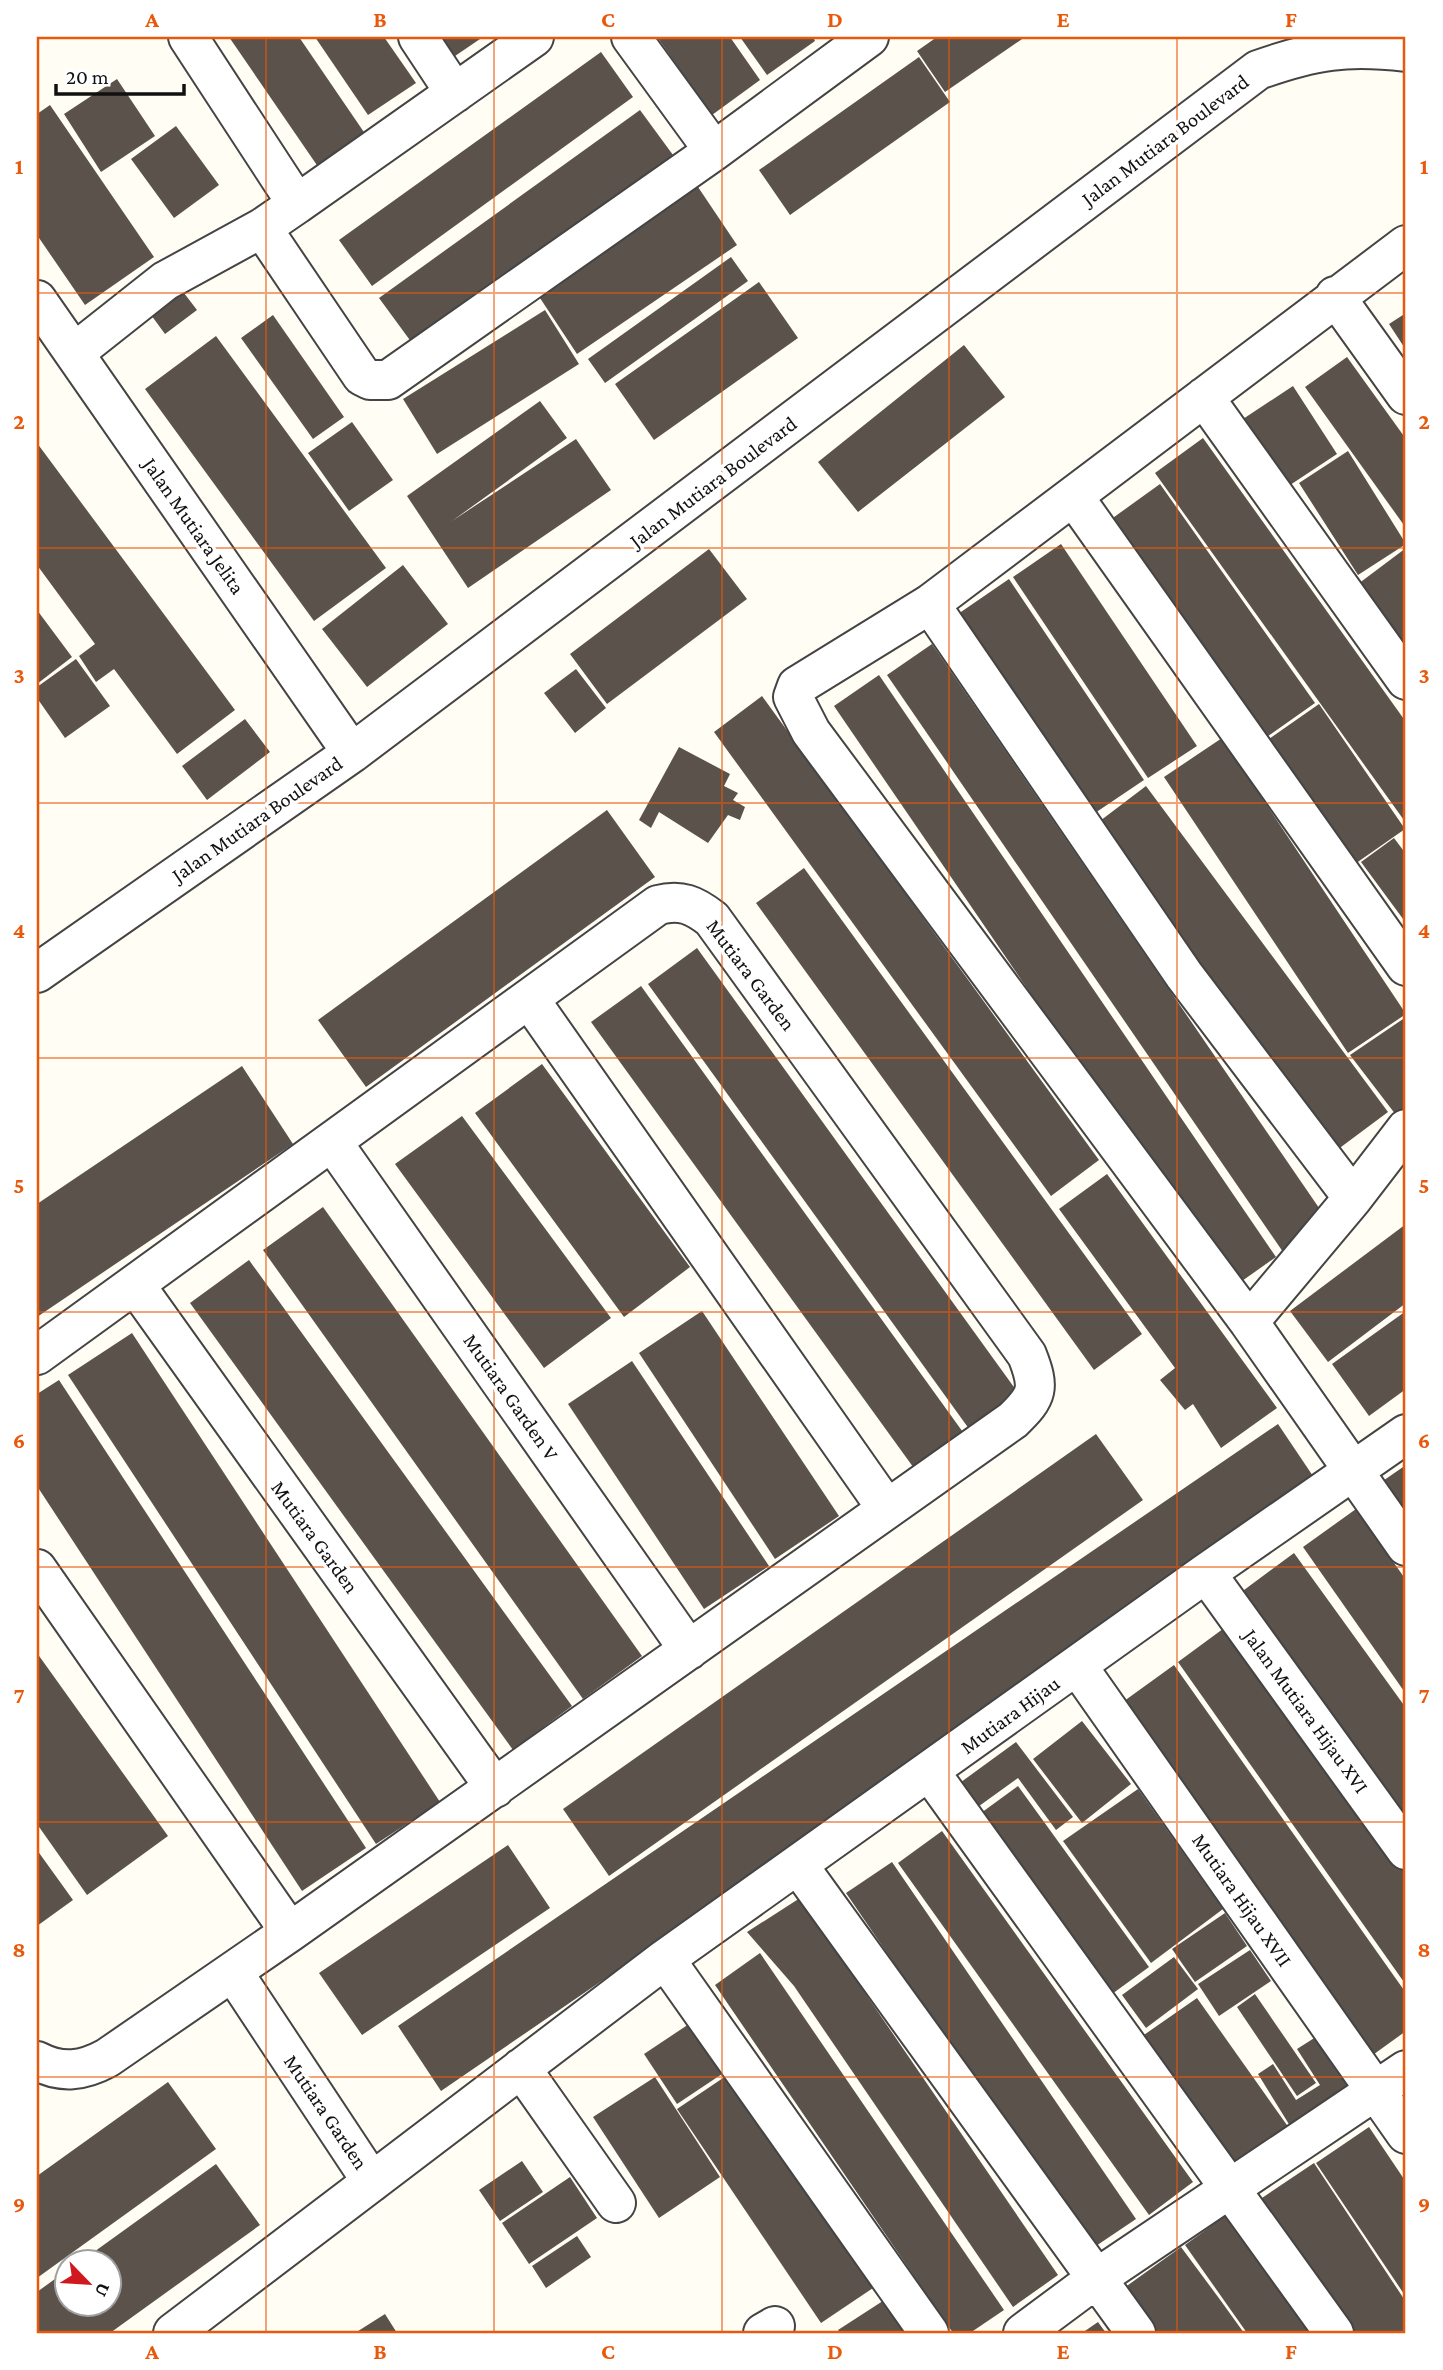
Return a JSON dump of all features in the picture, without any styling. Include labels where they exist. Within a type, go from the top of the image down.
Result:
[{"type":"street","points":[[188,37],[297,204]]},
{"type":"street","points":[[418,37],[455,93]]},
{"type":"street","points":[[74,353],[165,281],[262,228],[534,37]]},
{"type":"street","points":[[631,37],[714,151]]},
{"type":"street","points":[[262,228],[362,376],[370,380],[388,380],[714,151],[852,41]]},
{"type":"street","name":"Jalan Mutiara Boulevard","points":[[37,973],[352,753],[1258,70],[1306,53],[1363,47],[1406,52]]},
{"type":"street","points":[[1406,245],[930,604],[797,686],[794,702],[811,732],[1248,1322],[1406,1546]]},
{"type":"street","points":[[1335,296],[1406,396]]},
{"type":"street","name":"Jalan Mutiara Jelita","points":[[37,300],[352,753]]},
{"type":"street","points":[[1205,397],[1406,680]]},
{"type":"street","points":[[1074,497],[1406,966]]},
{"type":"street","points":[[930,604],[1184,975],[1353,1198]]},
{"type":"street","name":"Mutiara Garden","points":[[37,1356],[658,905],[674,901],[690,904],[720,930],[1027,1355],[1036,1383],[1030,1404],[1013,1420],[233,1972],[87,2069],[50,2067],[37,2061]]},
{"type":"street","points":[[530,1000],[887,1509]]},
{"type":"street","points":[[1248,1322],[1353,1198],[1406,1129]]},
{"type":"street","name":"Mutiara Garden V","points":[[333,1143],[689,1650]]},
{"type":"street","name":"Mutiara Garden","points":[[136,1286],[495,1788]]},
{"type":"street","name":"Mutiara Hijau","points":[[173,2333],[665,1959],[1078,1667],[1206,1573],[1406,1434]]},
{"type":"street","points":[[37,1569],[290,1932]]},
{"type":"street","name":"Jalan Mutiara Hijau XVI","points":[[1206,1573],[1406,1850]]},
{"type":"street","name":"Mutiara Hijau XVII","points":[[1078,1667],[1391,2080],[1406,2134]]},
{"type":"street","points":[[930,1772],[1334,2333]]},
{"type":"street","points":[[797,1865],[1136,2333]]},
{"type":"street","points":[[665,1959],[929,2333]]},
{"type":"street","name":"Mutiara Garden","points":[[233,1972],[372,2182]]},
{"type":"street","points":[[521,2068],[616,2203]]},
{"type":"street","points":[[1023,2333],[1097,2277],[1391,2080]]},
{"type":"building","points":[[229,37],[299,37],[370,141],[323,174]]},
{"type":"building","points":[[315,37],[384,37],[416,83],[368,115]]},
{"type":"building","points":[[442,37],[483,37],[455,56]]},
{"type":"building","points":[[657,37],[730,37],[760,80],[712,115]]},
{"type":"building","points":[[740,37],[813,37],[815,41],[767,75]]},
{"type":"building","points":[[937,37],[1025,37],[945,92],[917,51]]},
{"type":"building","points":[[601,52],[633,97],[372,286],[339,240]]},
{"type":"building","points":[[919,57],[950,102],[790,215],[759,170]]},
{"type":"building","points":[[117,79],[155,136],[101,172],[64,114]]},
{"type":"building","points":[[50,105],[154,257],[85,305],[37,235],[37,114]]},
{"type":"building","points":[[640,110],[673,155],[412,343],[379,298]]},
{"type":"building","points":[[176,126],[219,185],[174,218],[131,159]]},
{"type":"building","points":[[698,187],[737,245],[577,354],[538,295]]},
{"type":"building","points":[[731,257],[748,281],[605,383],[588,359]]},
{"type":"building","points":[[174,280],[197,310],[165,334],[143,304]]},
{"type":"building","points":[[759,282],[798,338],[654,440],[615,384]]},
{"type":"building","points":[[545,310],[579,364],[437,454],[403,399]]},
{"type":"building","points":[[1406,313],[1406,350],[1389,324]]},
{"type":"building","points":[[273,315],[344,417],[313,439],[241,338]]},
{"type":"building","points":[[216,336],[386,568],[314,621],[145,389]]},
{"type":"building","points":[[964,345],[1005,397],[858,512],[818,462]]},
{"type":"building","points":[[1347,357],[1406,439],[1406,528],[1305,387]]},
{"type":"building","points":[[1293,386],[1337,454],[1287,487],[1243,419]]},
{"type":"building","points":[[540,401],[567,438],[452,521],[576,439],[611,490],[468,588],[407,496]]},
{"type":"building","points":[[352,422],[393,480],[349,511],[308,453]]},
{"type":"building","points":[[1203,438],[1406,722],[1406,823],[1155,473]]},
{"type":"building","points":[[37,443],[235,710],[177,754],[114,669],[96,682],[79,656],[95,644],[37,565]]},
{"type":"building","points":[[1348,451],[1406,544],[1358,575],[1299,483]]},
{"type":"building","points":[[1160,484],[1315,703],[1264,739],[1110,520]]},
{"type":"building","points":[[1061,544],[1197,746],[1148,778],[1013,577]]},
{"type":"building","points":[[1406,548],[1406,649],[1358,584]]},
{"type":"building","points":[[709,549],[747,599],[607,704],[570,654]]},
{"type":"building","points":[[403,565],[448,624],[367,687],[322,629]]},
{"type":"building","points":[[1009,579],[1144,780],[1092,815],[958,614]]},
{"type":"building","points":[[37,610],[72,657],[37,684]]},
{"type":"building","points":[[932,644],[1328,1221],[1283,1252],[887,675]]},
{"type":"building","points":[[76,659],[110,706],[65,738],[37,698],[37,687]]},
{"type":"building","points":[[576,669],[606,708],[575,733],[544,693]]},
{"type":"building","points":[[879,675],[1276,1257],[1232,1288],[834,706]]},
{"type":"building","points":[[762,696],[1099,1160],[1051,1196],[714,732]]},
{"type":"building","points":[[1319,704],[1405,829],[1352,866],[1266,741]]},
{"type":"building","points":[[245,719],[270,752],[207,800],[182,766]]},
{"type":"building","points":[[1222,738],[1406,1014],[1348,1053],[1164,777]]},
{"type":"building","points":[[679,747],[730,774],[724,786],[738,793],[733,800],[745,807],[740,820],[728,815],[708,843],[659,812],[651,828],[639,820]]},
{"type":"building","points":[[1146,786],[1388,1112],[1337,1150],[1096,824]]},
{"type":"building","points":[[607,810],[655,877],[366,1087],[318,1020]]},
{"type":"building","points":[[1394,838],[1406,854],[1406,923],[1361,862]]},
{"type":"building","points":[[804,868],[1142,1334],[1094,1370],[756,903]]},
{"type":"building","points":[[697,948],[1021,1397],[972,1433],[648,984]]},
{"type":"building","points":[[641,986],[965,1435],[916,1471],[591,1022]]},
{"type":"building","points":[[1406,1017],[1406,1106],[1396,1115],[1350,1055]]},
{"type":"building","points":[[542,1064],[690,1267],[624,1317],[475,1113]]},
{"type":"building","points":[[242,1066],[293,1144],[37,1317],[37,1204]]},
{"type":"building","points":[[462,1116],[611,1318],[544,1368],[395,1164]]},
{"type":"building","points":[[1107,1174],[1277,1408],[1221,1448],[1193,1404],[1185,1410],[1160,1380],[1175,1368],[1059,1209]]},
{"type":"building","points":[[323,1207],[642,1656],[583,1699],[263,1250]]},
{"type":"building","points":[[1406,1224],[1406,1303],[1328,1362],[1290,1311]]},
{"type":"building","points":[[249,1260],[572,1706],[513,1750],[190,1303]]},
{"type":"building","points":[[702,1311],[839,1516],[775,1559],[639,1353]]},
{"type":"building","points":[[1406,1311],[1406,1389],[1369,1416],[1332,1364]]},
{"type":"building","points":[[132,1333],[440,1802],[376,1844],[68,1375]]},
{"type":"building","points":[[632,1361],[769,1566],[704,1609],[568,1404]]},
{"type":"building","points":[[59,1380],[366,1848],[302,1891],[37,1486],[37,1394]]},
{"type":"building","points":[[1278,1424],[1321,1488],[441,2091],[398,2026]]},
{"type":"building","points":[[1096,1434],[1143,1500],[609,1876],[563,1809]]},
{"type":"building","points":[[1406,1465],[1406,1528],[1377,1485]]},
{"type":"building","points":[[1356,1509],[1406,1580],[1406,1694],[1303,1547]]},
{"type":"building","points":[[1294,1553],[1406,1708],[1406,1822],[1240,1593]]},
{"type":"building","points":[[1231,1623],[1406,1870],[1406,1985],[1178,1662]]},
{"type":"building","points":[[37,1653],[168,1836],[87,1895],[37,1824]]},
{"type":"building","points":[[1174,1665],[1406,1993],[1406,2031],[1370,2057],[1120,1704]]},
{"type":"building","points":[[1082,1721],[1131,1784],[1082,1823],[1033,1759]]},
{"type":"building","points":[[1016,1742],[1073,1817],[1056,1830],[1018,1778],[975,1809],[957,1785]]},
{"type":"building","points":[[1018,1786],[1149,1967],[1112,1994],[981,1813]]},
{"type":"building","points":[[1138,1789],[1223,1909],[1151,1963],[1063,1841]]},
{"type":"building","points":[[942,1831],[1193,2182],[1149,2215],[898,1863]]},
{"type":"building","points":[[508,1845],[550,1908],[362,2035],[319,1973]]},
{"type":"building","points":[[37,1850],[73,1900],[37,1926]]},
{"type":"building","points":[[892,1862],[1136,2219],[1090,2250],[846,1893]]},
{"type":"building","points":[[800,1898],[1058,2275],[1013,2307],[794,1986],[747,1932]]},
{"type":"building","points":[[1225,1913],[1247,1946],[1195,1982],[1172,1949]]},
{"type":"building","points":[[1250,1950],[1271,1981],[1219,2016],[1198,1984]]},
{"type":"building","points":[[760,1953],[1004,2310],[970,2333],[953,2333],[715,1985]]},
{"type":"building","points":[[1174,1957],[1198,1989],[1146,2028],[1122,1995]]},
{"type":"building","points":[[1255,1994],[1316,2083],[1297,2096],[1237,2007]]},
{"type":"building","points":[[1197,1998],[1289,2128],[1232,2168],[1141,2037]]},
{"type":"building","points":[[692,2022],[725,2072],[677,2104],[644,2054]]},
{"type":"building","points":[[1319,2035],[1358,2096],[1295,2134],[1258,2074],[1273,2064],[1296,2100],[1320,2085],[1297,2049]]},
{"type":"building","points":[[732,2072],[876,2286],[821,2323],[677,2109]]},
{"type":"building","points":[[655,2077],[720,2177],[659,2218],[593,2117]]},
{"type":"building","points":[[168,2082],[216,2149],[79,2248],[52,2248],[52,2267],[37,2278],[37,2176]]},
{"type":"building","points":[[1369,2127],[1406,2182],[1406,2297],[1316,2163]]},
{"type":"building","points":[[522,2161],[543,2192],[500,2221],[479,2190]]},
{"type":"building","points":[[1314,2163],[1406,2302],[1406,2333],[1344,2333],[1256,2202]]},
{"type":"building","points":[[216,2164],[260,2225],[110,2333],[37,2333],[37,2292],[52,2281],[52,2318],[122,2318],[122,2248],[99,2248]]},
{"type":"building","points":[[570,2177],[597,2218],[529,2264],[502,2223]]},
{"type":"building","points":[[1233,2210],[1320,2333],[1247,2333],[1185,2245]]},
{"type":"building","points":[[577,2236],[591,2257],[546,2288],[532,2266]]},
{"type":"building","points":[[1181,2247],[1244,2333],[1157,2333],[1124,2288]]},
{"type":"building","points":[[889,2297],[913,2333],[840,2333],[838,2330]]},
{"type":"building","points":[[385,2314],[397,2333],[355,2333]]},
{"type":"building","points":[[1098,2322],[1106,2333],[1082,2333]]}]
